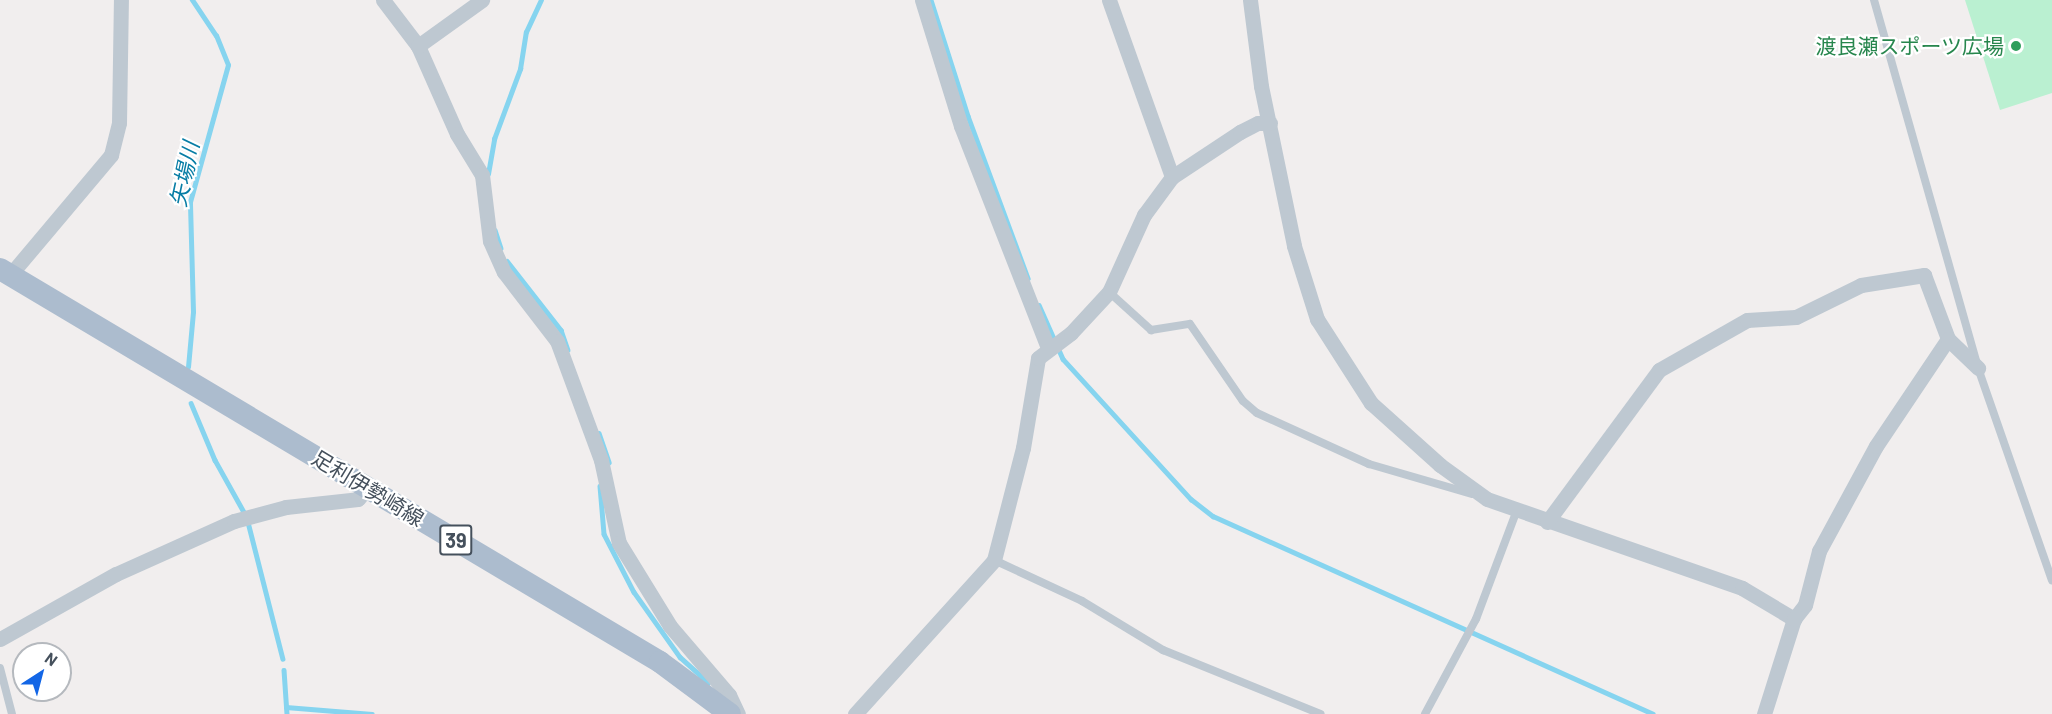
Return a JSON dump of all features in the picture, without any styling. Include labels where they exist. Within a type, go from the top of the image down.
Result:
[{"type":"main road","name":"足利伊勢崎線","points":[[5,272],[660,662],[730,714]]},
{"type":"street","points":[[5,272],[111,155],[118,134],[121,0]]},
{"type":"street","points":[[383,0],[418,46],[457,134],[482,175],[490,241],[504,272],[557,341],[601,460],[619,543],[670,626],[729,695],[738,714]]},
{"type":"street","points":[[418,46],[482,0]]},
{"type":"street","points":[[922,0],[965,137],[1048,348]]},
{"type":"street","points":[[1109,0],[1172,177]]},
{"type":"street","points":[[1250,0],[1254,42],[1294,246],[1317,319],[1371,403],[1440,465],[1487,499],[1547,522],[1742,588],[1794,619]]},
{"type":"street","points":[[855,714],[994,560],[1023,448],[1038,358],[1048,348],[1071,333],[1109,292],[1138,225],[1172,177],[1240,132],[1258,123],[1270,123]]},
{"type":"street","points":[[1547,522],[1659,370],[1747,320],[1796,317],[1861,285],[1924,275],[1948,339],[1978,368]]},
{"type":"street","points":[[1764,714],[1794,619],[1805,605],[1819,551],[1876,446],[1948,339]]},
{"type":"street","points":[[0,639],[116,574],[247,517],[358,499],[368,487]]},
{"type":"lane","points":[[1874,0],[1978,368],[2052,580]]},
{"type":"lane","points":[[1109,292],[1151,330],[1191,324],[1243,401],[1257,413],[1368,464],[1487,499]]},
{"type":"lane","points":[[1425,714],[1476,619],[1517,510]]},
{"type":"lane","points":[[994,560],[1082,602],[1163,650],[1321,714]]},
{"type":"lane","points":[[0,668],[12,714]]},
{"type":"green space","name":"渡良瀬スポーツ広場","points":[[1965,0],[2052,0],[2052,93],[2000,110]]},
{"type":"waterway","name":"矢場川","points":[[188,367],[193,312],[190,202],[228,65],[216,36],[192,0]]},
{"type":"waterway","points":[[488,174],[494,139],[520,69],[526,32],[541,0]]},
{"type":"waterway","points":[[931,0],[968,116],[1028,278]]},
{"type":"waterway","points":[[495,230],[501,248]]},
{"type":"waterway","points":[[507,261],[561,330],[568,350]]},
{"type":"waterway","points":[[1039,305],[1063,359],[1191,499],[1213,516],[1653,714]]},
{"type":"waterway","name":"矢場川","points":[[191,403],[215,460],[245,514]]},
{"type":"waterway","points":[[599,433],[609,462]]},
{"type":"waterway","points":[[600,486],[604,534],[634,592],[680,657],[708,682]]},
{"type":"waterway","name":"矢場川","points":[[248,522],[283,659]]},
{"type":"waterway","name":"矢場川","points":[[284,670],[287,714]]},
{"type":"waterway","name":"矢場川","points":[[286,707],[372,714]]},
{"type":"place","name":"渡良瀬スポーツ広場","points":[[2016,46]]}]
